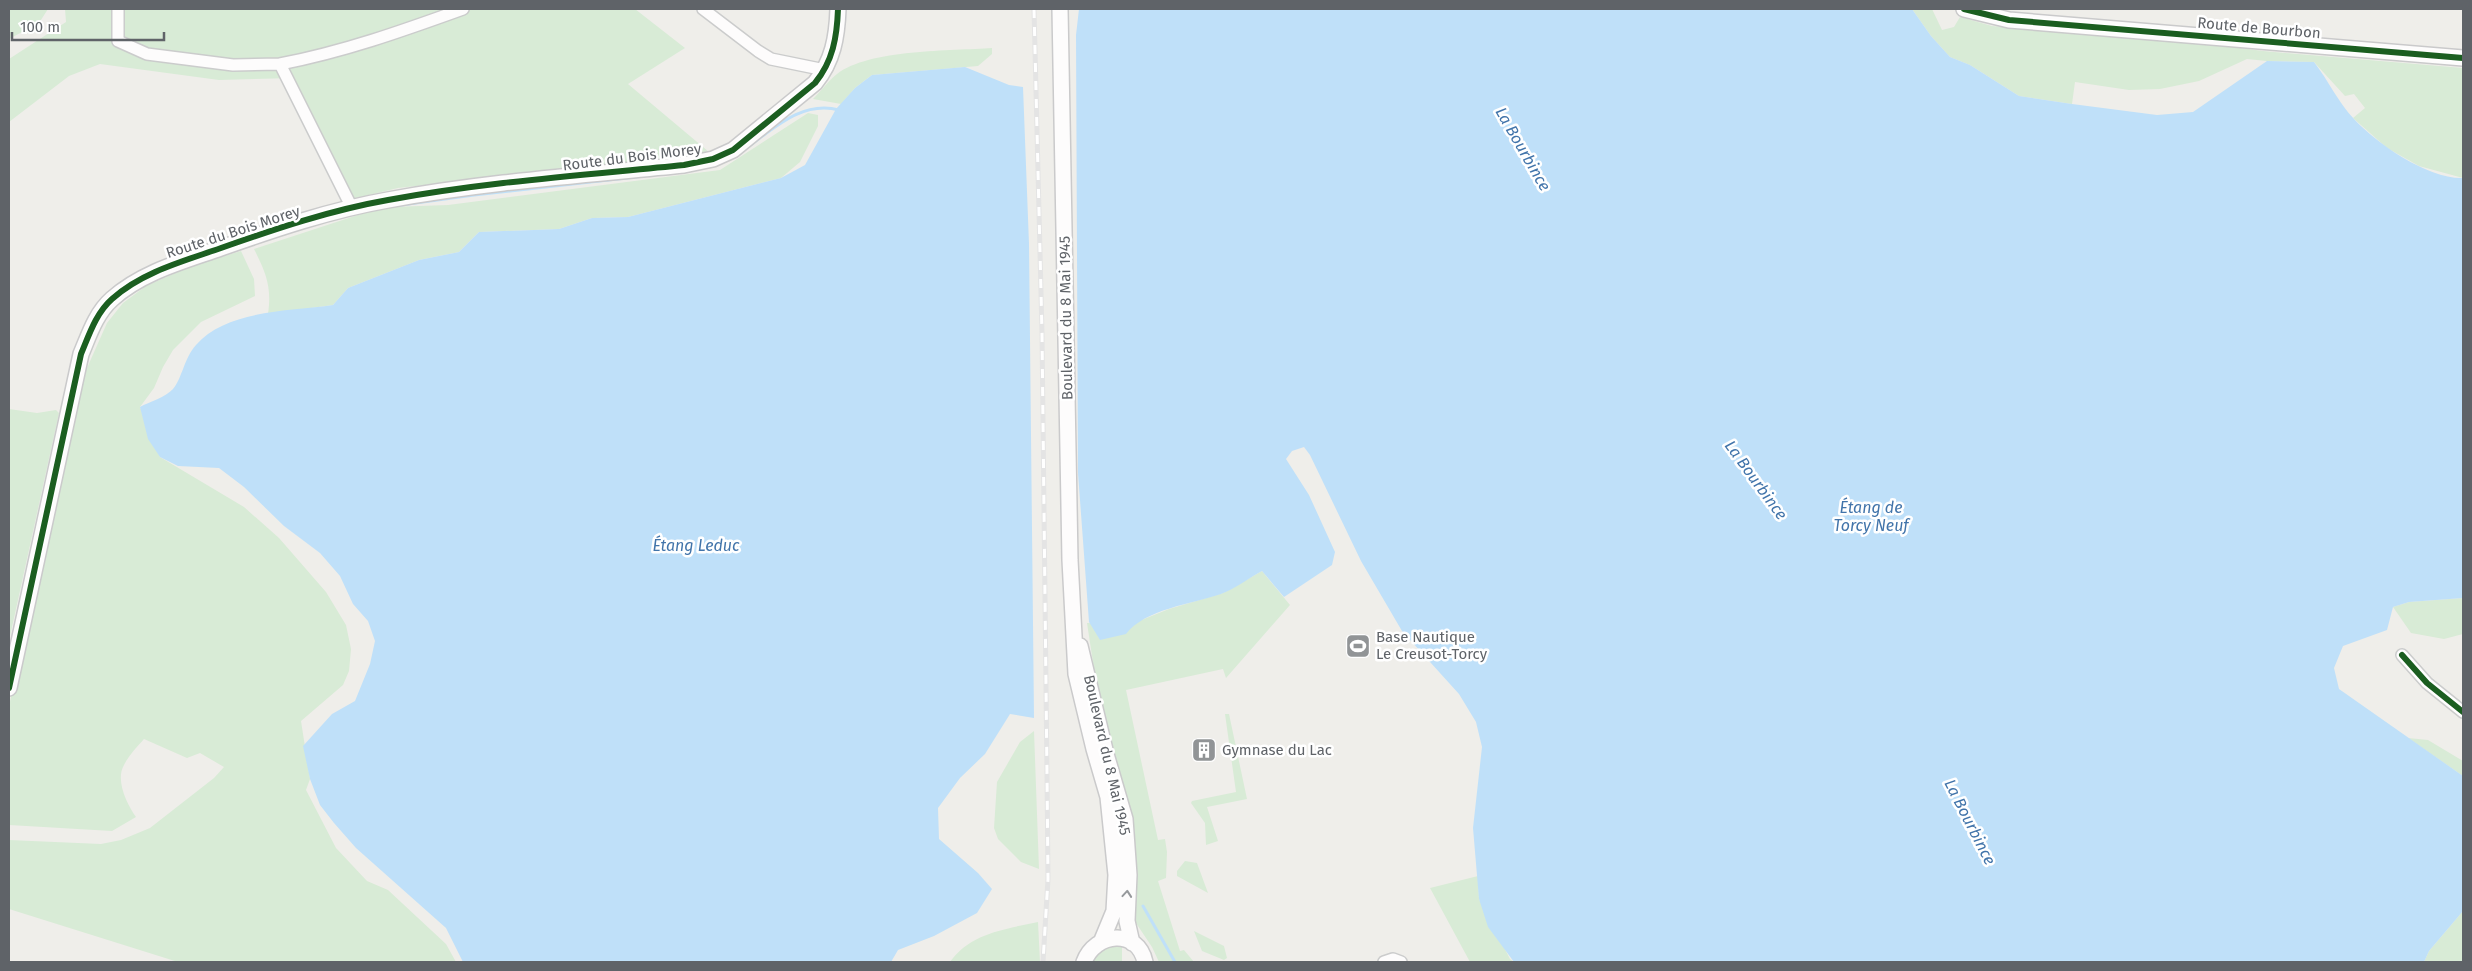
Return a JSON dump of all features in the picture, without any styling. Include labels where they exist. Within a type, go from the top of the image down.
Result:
[{"type":"street","points":[[118,9],[118,41],[147,54],[234,65],[280,64],[328,55],[369,43],[463,9]]},
{"type":"street","points":[[703,9],[771,59],[825,70]]},
{"type":"street","name":"Route du Bois Morey","points":[[9,688],[81,354],[100,314],[112,299],[130,286],[162,268],[245,240],[352,208],[388,200],[456,190],[684,165],[713,159],[734,150],[815,83],[825,70],[836,39],[838,9]]},
{"type":"street","name":"Boulevard du 8 Mai 1945","points":[[1060,9],[1070,560],[1076,674],[1094,749],[1108,796],[1115,846],[1116,875],[1114,910],[1102,940],[1094,946],[1084,962]]},
{"type":"street","name":"Route de Bourbon","points":[[1964,9],[2009,20],[2463,58]]},
{"type":"street","points":[[280,64],[352,208]]},
{"type":"street","name":"Boulevard du 8 Mai 1945","points":[[1075,628],[1086,664],[1106,754],[1125,819],[1129,875],[1127,921],[1132,943]]},
{"type":"street","points":[[2402,655],[2427,683],[2463,712]]},
{"type":"street","points":[[1102,940],[1122,939],[1132,943],[1139,950],[1145,962]]},
{"type":"street","points":[[1384,962],[1393,959],[1401,962]]},
{"type":"green space","points":[[9,9],[48,9],[39,23],[9,39]]},
{"type":"green space","points":[[65,9],[635,9],[685,48],[628,84],[709,152],[691,156],[398,188],[352,199],[293,78],[219,80],[100,64],[69,76],[9,122],[9,59],[66,22]]},
{"type":"green space","points":[[1912,9],[1932,9],[1942,30],[1954,27],[1960,17],[1992,26],[2203,43],[2263,51],[2463,68],[2463,178],[2419,166],[2387,148],[2353,118],[2365,108],[2354,94],[2345,96],[2314,62],[2247,59],[2199,81],[2160,89],[2129,90],[2075,82],[2072,104],[2019,96],[1970,65],[1950,57],[1931,36]]},
{"type":"green space","points":[[992,48],[992,54],[978,66],[872,75],[855,88],[841,104],[813,99],[837,74],[851,66],[869,60],[912,53]]},
{"type":"green space","points":[[808,113],[818,115],[818,126],[800,162],[781,178],[628,217],[592,218],[559,229],[479,232],[459,252],[419,260],[348,288],[333,305],[268,314],[269,296],[267,280],[254,249],[367,212],[391,207],[448,205],[720,170]]},
{"type":"green space","points":[[241,251],[254,279],[255,296],[201,322],[173,350],[154,388],[140,407],[160,457],[244,507],[279,538],[326,592],[346,625],[351,649],[349,671],[343,685],[301,721],[310,779],[306,790],[336,848],[367,881],[388,890],[446,944],[456,962],[178,962],[9,909],[9,840],[101,844],[121,840],[150,828],[214,778],[224,767],[200,753],[187,758],[144,739],[126,761],[121,778],[123,792],[136,817],[112,831],[9,825],[9,706],[83,377],[107,323],[123,303],[146,286],[189,267]]},
{"type":"green space","points":[[9,409],[37,413],[56,410],[59,413],[9,641]]},
{"type":"green space","points":[[1262,571],[1290,605],[1226,678],[1223,669],[1126,690],[1158,840],[1165,839],[1167,852],[1166,878],[1158,881],[1180,951],[1184,950],[1194,962],[1159,962],[1152,947],[1134,920],[1136,857],[1134,827],[1096,682],[1087,623],[1134,623],[1169,609],[1223,593]]},
{"type":"green space","points":[[2463,598],[2463,634],[2444,639],[2411,633],[2393,607],[2409,602]]},
{"type":"green space","points":[[1225,714],[1229,714],[1247,799],[1207,807],[1218,841],[1206,845],[1205,823],[1191,803],[1192,801],[1236,792]]},
{"type":"green space","points":[[1034,731],[1039,869],[1021,862],[998,839],[994,828],[997,782],[1020,742]]},
{"type":"green space","points":[[2408,738],[2428,740],[2463,761],[2463,776]]},
{"type":"green space","points":[[1185,861],[1197,863],[1208,893],[1177,876],[1177,871]]},
{"type":"green space","points":[[1478,876],[1479,899],[1510,959],[1514,962],[1470,962],[1430,888]]},
{"type":"green space","points":[[2463,911],[2463,962],[2424,962],[2429,951]]},
{"type":"green space","points":[[1038,922],[1040,962],[950,962],[958,952],[978,938],[1001,930]]},
{"type":"green space","points":[[1194,931],[1224,946],[1227,958],[1224,960],[1202,951]]},
{"type":"green space","points":[[1122,944],[1122,962],[1092,962],[1101,949]]},
{"type":"water","name":"Étang de Torcy Neuf","points":[[1079,9],[1912,9],[1931,36],[1950,57],[1970,65],[2019,96],[2157,115],[2193,112],[2267,61],[2314,62],[2348,112],[2376,139],[2404,158],[2434,173],[2463,178],[2463,598],[2409,602],[2393,607],[2387,630],[2343,646],[2334,668],[2339,689],[2463,776],[2463,911],[2429,951],[2424,962],[1514,962],[1488,927],[1479,899],[1473,828],[1482,747],[1476,722],[1459,694],[1402,631],[1361,561],[1310,455],[1304,447],[1292,451],[1286,459],[1309,495],[1335,552],[1332,565],[1284,597],[1262,571],[1221,594],[1157,613],[1134,626],[1126,634],[1100,640],[1089,622],[1078,473],[1076,35]]},
{"type":"water","name":"Étang Leduc","points":[[965,67],[1009,85],[1023,87],[1029,244],[1034,718],[1010,714],[985,754],[960,778],[938,808],[939,839],[978,873],[992,889],[977,913],[934,936],[898,950],[891,962],[463,962],[446,928],[356,848],[334,823],[320,805],[310,779],[303,746],[332,714],[355,701],[370,664],[375,641],[368,621],[353,604],[340,576],[320,553],[284,526],[244,487],[219,468],[178,466],[160,457],[148,439],[140,407],[170,392],[179,380],[196,345],[209,333],[224,325],[260,314],[333,305],[348,288],[419,260],[459,252],[479,232],[559,229],[592,218],[628,217],[781,178],[805,165],[836,109],[855,88],[872,75]]},
{"type":"waterway","points":[[745,149],[777,125],[800,113],[825,108],[839,110]]},
{"type":"waterway","points":[[401,205],[644,176]]},
{"type":"waterway","points":[[1143,906],[1175,962]]},
{"type":"railway","points":[[1034,9],[1042,333],[1048,879],[1043,962]]},
{"type":"cycle path","points":[[9,688],[81,354],[97,318],[112,299],[136,281],[178,263],[283,227],[345,209],[461,188],[684,165],[713,159],[733,150],[815,83],[826,66],[833,48],[837,29],[838,9]]},
{"type":"cycle path","points":[[1964,9],[2009,20],[2463,58]]},
{"type":"cycle path","points":[[2402,655],[2427,683],[2463,712]]},
{"type":"place","name":"Base Nautique Le Creusot-Torcy","points":[[1358,646]]},
{"type":"place","name":"Gymnase du Lac","points":[[1204,750]]},
{"type":"water label","name":"La Bourbince","points":[[1523,149]]},
{"type":"water label","name":"La Bourbince","points":[[1756,480]]},
{"type":"water label","name":"La Bourbince","points":[[1970,822]]}]
